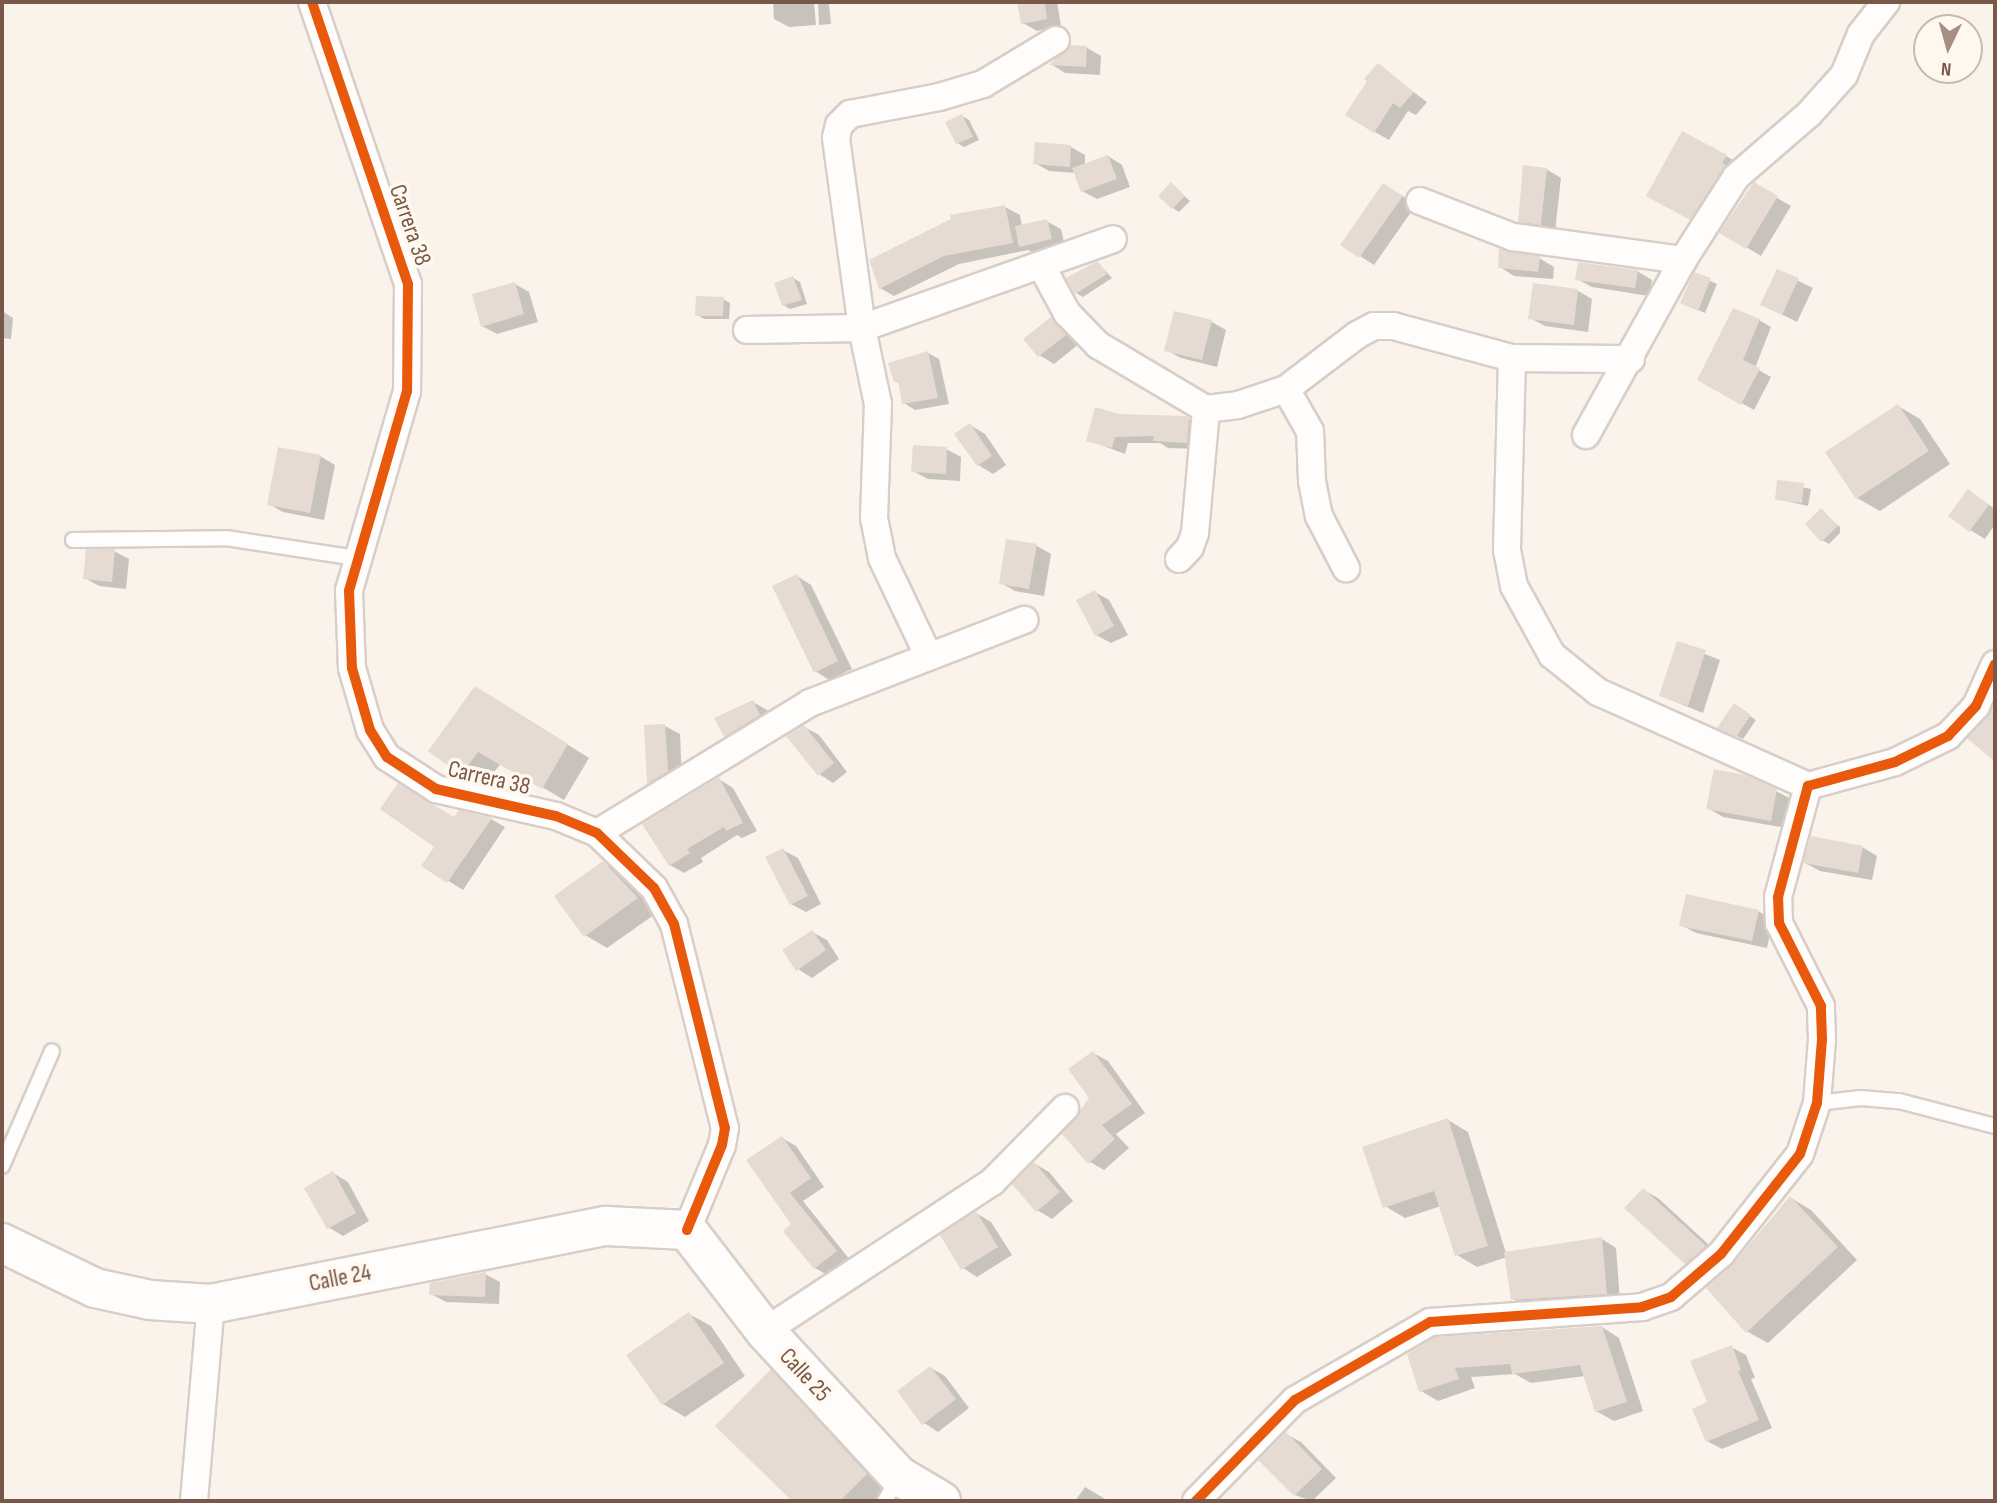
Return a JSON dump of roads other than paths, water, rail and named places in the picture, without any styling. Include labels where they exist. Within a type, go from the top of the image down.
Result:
[{"type":"street","name":"Carrera 38","points":[[312,2],[408,284],[407,391],[356,558],[349,591],[352,668],[370,730],[387,757],[436,789],[556,816],[597,834],[654,888],[674,924],[725,1128],[722,1145],[687,1230]]},
{"type":"street","points":[[1586,435],[1631,359],[1683,260],[1736,177],[1809,114],[1844,75],[1861,34],[1886,2]]},
{"type":"street","points":[[928,655],[883,558],[874,518],[878,404],[862,328],[836,138],[839,125],[850,114],[939,97],[983,84],[1056,40]]},
{"type":"street","points":[[1420,201],[1513,237],[1683,260]]},
{"type":"street","points":[[747,330],[862,328],[1113,239]]},
{"type":"street","points":[[1041,265],[1067,313],[1098,345],[1206,409],[1238,405],[1286,389],[1357,335],[1374,327],[1393,326],[1512,358],[1631,359]]},
{"type":"street","points":[[1512,358],[1507,551],[1514,586],[1552,655],[1598,692],[1808,786],[1895,762],[1948,736],[1976,706],[1995,664]]},
{"type":"street","points":[[1286,389],[1310,431],[1312,481],[1319,516],[1346,568]]},
{"type":"street","points":[[1179,559],[1190,547],[1195,533],[1206,409]]},
{"type":"street","points":[[597,834],[810,703],[928,655],[1024,621]]},
{"type":"street","points":[[1196,1501],[1295,1401],[1430,1322],[1642,1307],[1671,1297],[1721,1254],[1800,1154],[1817,1103],[1822,1040],[1821,1006],[1779,923],[1778,897],[1808,786]]},
{"type":"street","points":[[765,1331],[992,1182],[1065,1108]]},
{"type":"street","name":"Calle 24","points":[[2,1244],[94,1288],[150,1300],[211,1304],[606,1226],[687,1230]]},
{"type":"street","name":"Calle 25","points":[[687,1230],[892,1489],[941,1501]]},
{"type":"street","points":[[194,1501],[211,1304]]},
{"type":"lane","points":[[73,540],[226,538],[356,558]]},
{"type":"lane","points":[[2,1166],[51,1051]]},
{"type":"lane","points":[[1817,1103],[1861,1098],[1899,1101],[1995,1126]]}]
